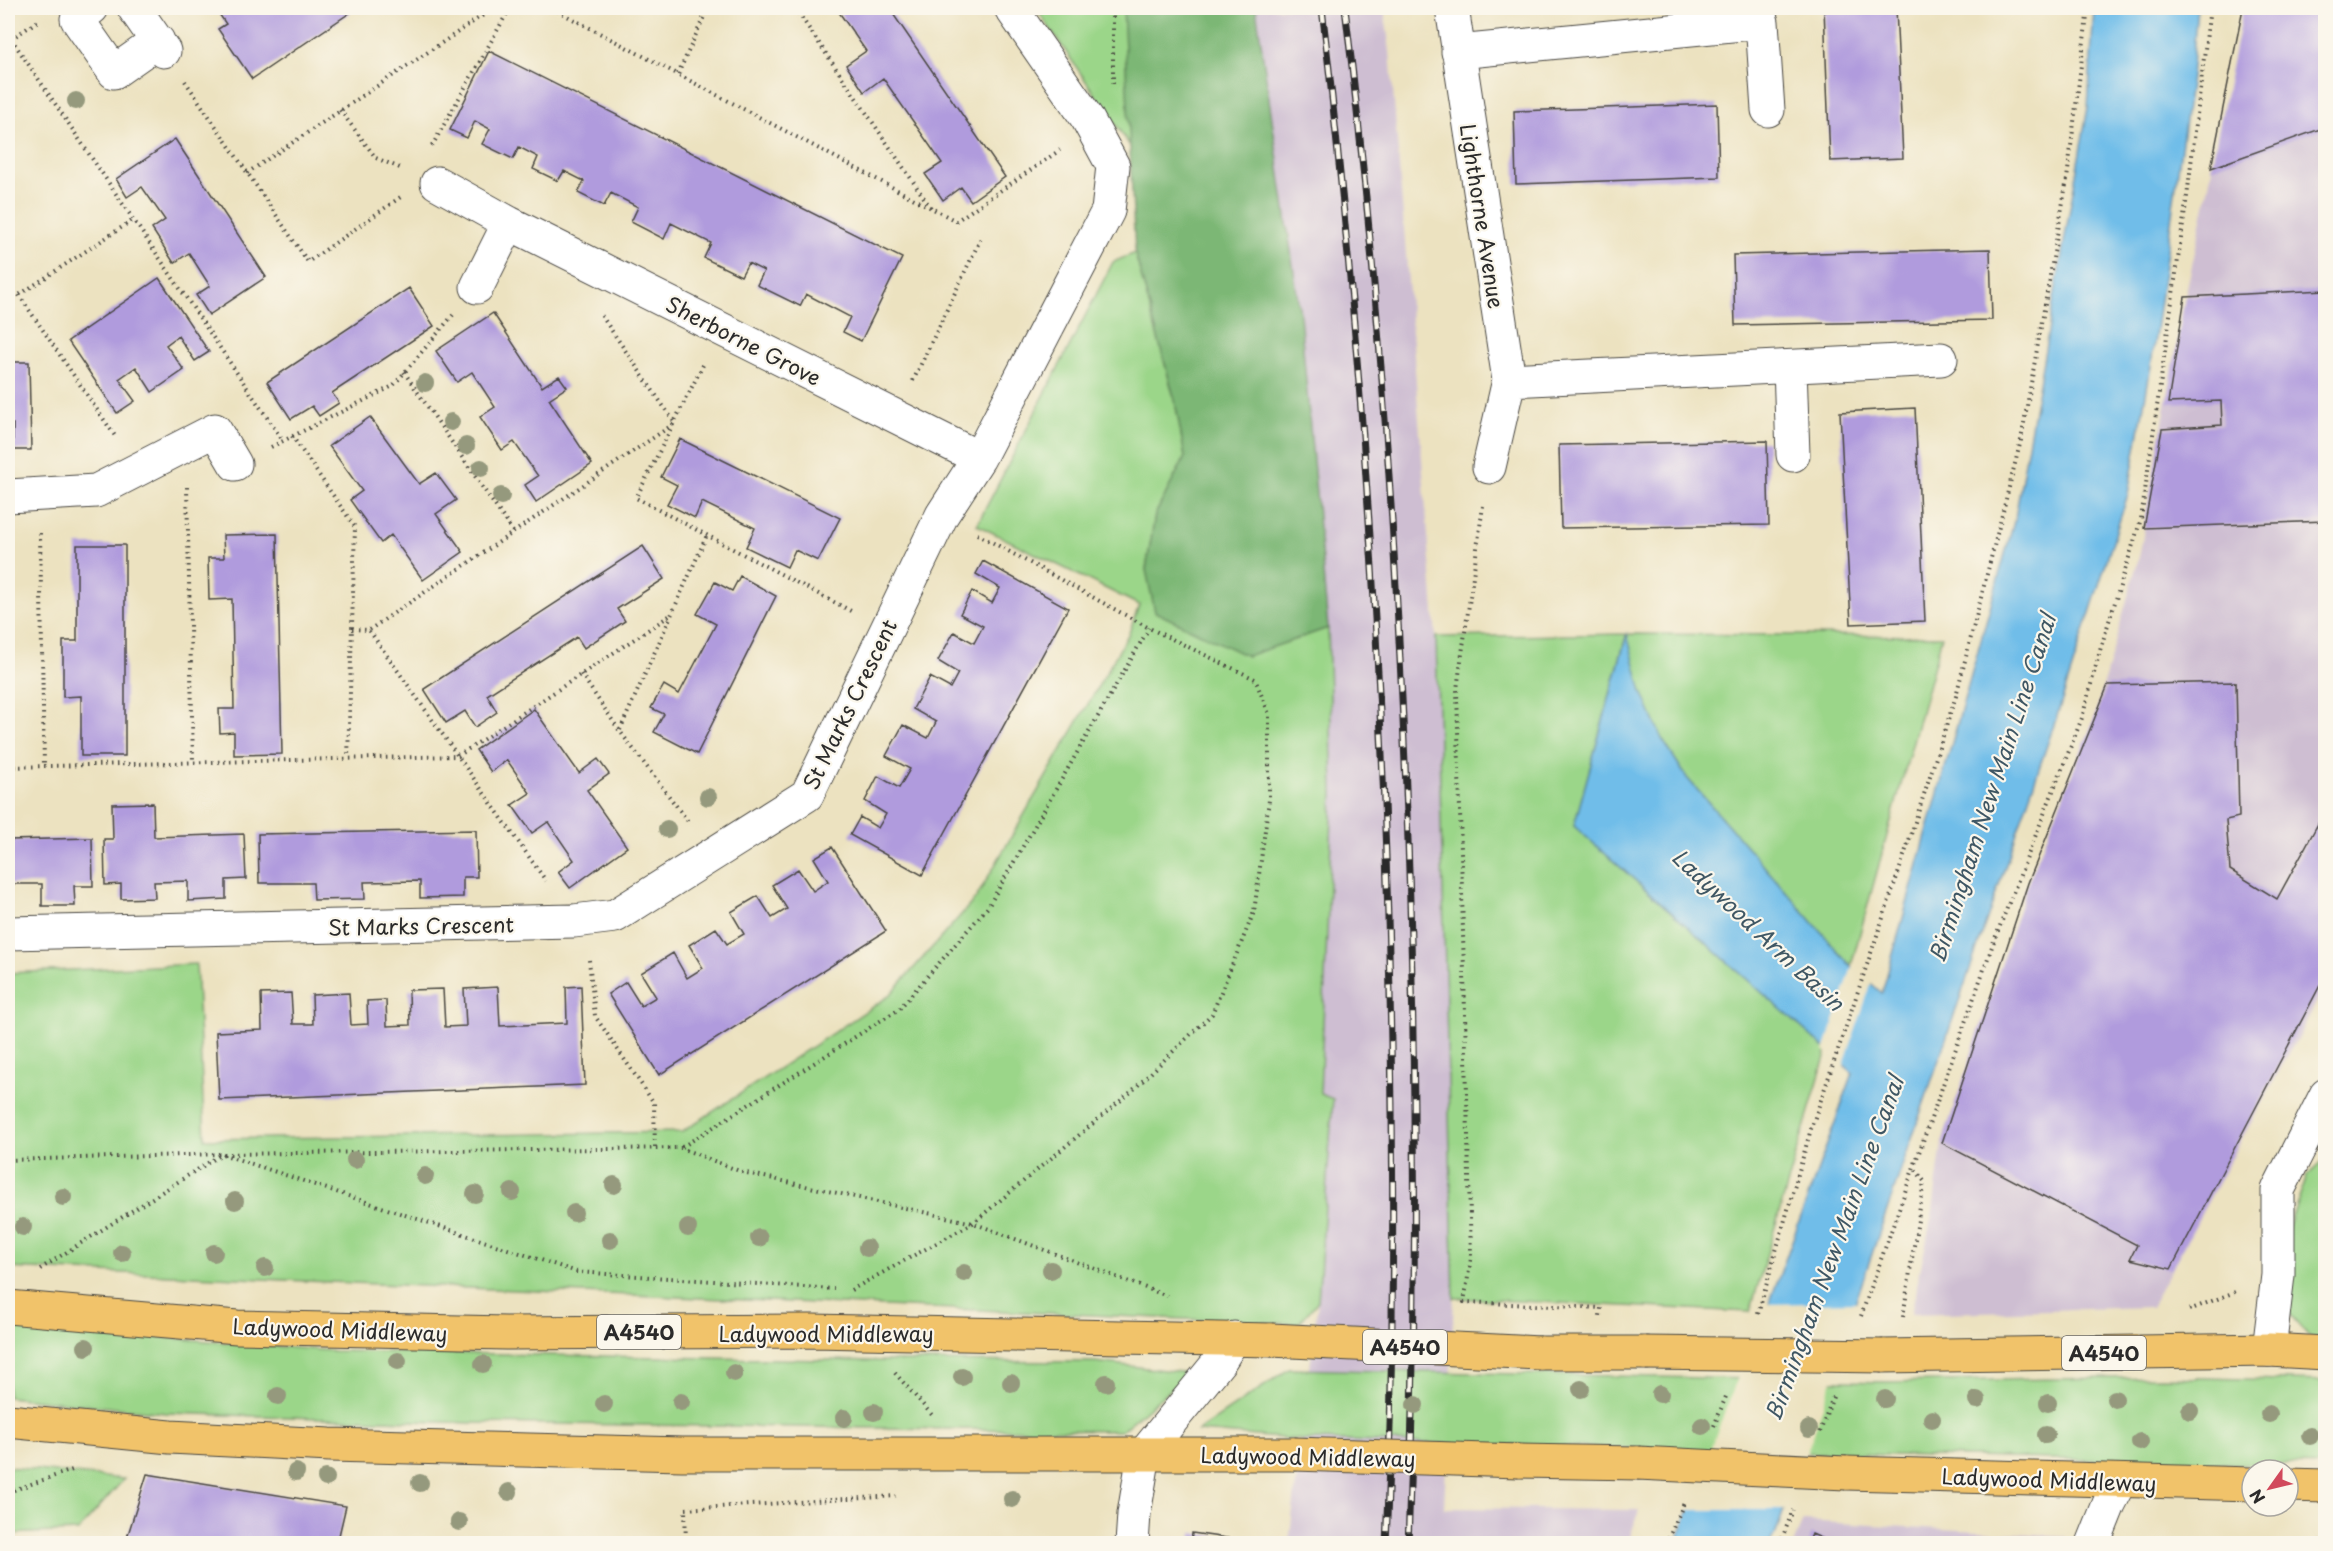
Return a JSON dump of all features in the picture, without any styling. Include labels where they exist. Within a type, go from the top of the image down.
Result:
[{"type":"highway","name":"Ladywood Middleway","points":[[8,1307],[249,1327],[506,1333],[812,1331],[1234,1338],[1540,1353],[1883,1356],[2269,1350]]},
{"type":"highway","name":"A4540","points":[[2269,1350],[2325,1353]]},
{"type":"highway","name":"Ladywood Middleway","points":[[8,1421],[170,1437],[330,1445],[694,1454],[1294,1454],[1638,1463],[1846,1473],[2240,1484]]},
{"type":"highway","points":[[2300,1485],[2325,1486]]},
{"type":"street","points":[[92,8],[77,19],[114,72],[161,46],[134,8]]},
{"type":"street","name":"St Marks Crescent","points":[[8,933],[580,921],[615,916],[807,795],[942,515],[979,458],[1108,211],[1113,166],[1093,127],[1011,8]]},
{"type":"street","name":"Lighthorne Avenue","points":[[1452,8],[1509,380],[1489,467]]},
{"type":"street","points":[[1458,52],[1762,15],[1768,110]]},
{"type":"street","name":"Sherborne Grove","points":[[432,181],[509,223],[979,458]]},
{"type":"street","points":[[477,287],[509,223]]},
{"type":"street","points":[[1509,380],[1941,359]]},
{"type":"street","points":[[1790,367],[1793,455]]},
{"type":"street","points":[[8,496],[96,492],[215,430],[235,464]]},
{"type":"street","points":[[2269,1350],[2278,1275],[2278,1190],[2325,1095]]},
{"type":"street","points":[[1132,1544],[1134,1514],[1144,1454],[1219,1362],[1234,1338]]},
{"type":"street","points":[[2093,1544],[2121,1481]]},
{"type":"path","points":[[247,173],[494,8]]},
{"type":"path","points":[[432,181],[429,151],[510,8]]},
{"type":"path","points":[[552,8],[956,221],[1093,127]]},
{"type":"path","points":[[678,74],[708,8]]},
{"type":"path","points":[[795,8],[931,208]]},
{"type":"path","points":[[1811,1129],[1956,696],[2021,440],[2067,178],[2088,8]]},
{"type":"path","points":[[1860,1319],[1994,941],[2082,718],[2100,647],[2141,519],[2188,189],[2210,8]]},
{"type":"path","points":[[11,39],[38,20]]},
{"type":"path","points":[[8,34],[283,441]]},
{"type":"path","points":[[161,46],[308,262],[432,181]]},
{"type":"path","points":[[340,110],[376,158],[432,181]]},
{"type":"path","points":[[8,296],[19,295],[133,220]]},
{"type":"path","points":[[896,416],[981,238]]},
{"type":"path","points":[[235,464],[393,386],[477,287]]},
{"type":"path","points":[[19,295],[138,470]]},
{"type":"path","points":[[597,310],[675,423]]},
{"type":"path","points":[[722,328],[636,498],[886,630]]},
{"type":"path","points":[[404,372],[513,532]]},
{"type":"path","points":[[352,629],[369,630],[675,423]]},
{"type":"path","points":[[292,436],[356,527],[348,758]]},
{"type":"path","points":[[186,445],[193,762]]},
{"type":"path","points":[[1489,467],[1457,689],[1471,1258],[1464,1302],[1601,1308],[1599,1320]]},
{"type":"path","points":[[40,494],[44,766]]},
{"type":"path","points":[[861,1292],[851,1290],[973,1223],[1131,1092],[1212,1014],[1254,912],[1269,800],[1269,714],[1255,679],[1149,628],[942,515]]},
{"type":"path","points":[[619,730],[707,535]]},
{"type":"path","points":[[8,767],[458,756],[672,614]]},
{"type":"path","points":[[681,1148],[899,1009],[988,907],[1149,628]]},
{"type":"path","points":[[369,630],[458,756],[580,921],[595,1016],[654,1103],[655,1148]]},
{"type":"path","points":[[581,674],[619,730],[712,854]]},
{"type":"path","points":[[8,1160],[222,1154],[681,1148],[742,1172],[973,1223],[1173,1299]]},
{"type":"path","points":[[32,1274],[222,1154]]},
{"type":"path","points":[[222,1154],[577,1272],[839,1289]]},
{"type":"path","points":[[1904,1312],[1924,1181],[1915,1169]]},
{"type":"path","points":[[1818,1440],[1837,1385]]},
{"type":"path","points":[[1780,1544],[1794,1506]]},
{"type":"path","points":[[685,1509],[686,1544]]},
{"type":"path","points":[[2295,1544],[2325,1540]]},
{"type":"shaded area","points":[[1255,8],[1384,8],[1390,51],[1436,637],[1454,1298],[1444,1508],[1639,1510],[1628,1543],[1289,1543],[1318,1301],[1333,1099],[1319,1094],[1333,793],[1328,628],[1300,314]]},
{"type":"shaded area","points":[[2243,8],[2325,8],[2325,987],[2151,1307],[1911,1314],[1933,1210],[1942,1143],[2092,725],[2140,553],[2185,297]]},
{"type":"shaded area","points":[[1803,1521],[2065,1536],[2062,1544],[1793,1544]]},
{"type":"green space","points":[[1036,8],[1255,8],[1158,187]]},
{"type":"green space","points":[[1123,8],[1256,8],[1300,314],[1328,628],[1247,656],[1155,612],[1146,570],[1155,515],[1185,457],[1175,401],[1135,253]]},
{"type":"green space","points":[[1135,253],[1175,401],[1185,457],[1155,515],[1146,570],[1247,656],[1328,628],[1333,793],[1320,1094],[1333,1099],[1318,1301],[1298,1324],[8,1268],[8,973],[196,964],[205,1139],[682,1132],[889,996],[976,898],[1129,633],[1139,605],[977,525],[1113,262]]},
{"type":"green space","points":[[1627,634],[1942,636],[1851,966],[1687,778],[1662,739],[1642,692],[1626,636],[1574,826],[1827,1050],[1750,1312],[1454,1298],[1436,637]]},
{"type":"green space","points":[[2325,1159],[2325,1340],[2312,1340],[2288,1312],[2287,1230],[2307,1176]]},
{"type":"green space","points":[[8,1325],[334,1351],[876,1361],[1095,1362],[1190,1373],[1121,1431],[471,1423],[166,1413],[8,1397]]},
{"type":"green space","points":[[1289,1369],[1887,1382],[2162,1377],[2326,1381],[2325,1466],[2300,1465],[2300,1458],[2240,1458],[2240,1464],[1304,1440],[1198,1431]]},
{"type":"green space","points":[[8,1467],[124,1479],[78,1531],[8,1534]]},
{"type":"water","points":[[2094,8],[2197,8],[2191,77],[2151,366],[2128,494],[2056,719],[1776,1533],[1771,1543],[1676,1543],[1768,1307],[1853,1073],[1574,826],[1627,634],[1642,692],[1662,739],[1687,778],[1851,966],[1882,993],[2015,518],[2088,107]]},
{"type":"pier","points":[[1853,964],[1872,981],[1843,1068],[1824,1051]]},
{"type":"pier","points":[[1859,1302],[1787,1510],[1687,1510],[1766,1304]]},
{"type":"building","points":[[215,8],[243,8],[245,10],[249,8],[357,8],[252,79],[218,29],[226,24]]},
{"type":"building","points":[[836,8],[889,8],[1005,177],[971,201],[961,187],[943,200],[925,174],[942,163],[883,78],[864,92],[846,65],[866,51]]},
{"type":"building","points":[[1824,8],[1896,8],[1903,158],[1830,161]]},
{"type":"building","points":[[2243,8],[2326,8],[2326,127],[2211,168]]},
{"type":"building","points":[[489,51],[902,258],[861,341],[843,332],[850,317],[806,294],[800,306],[757,285],[764,271],[748,263],[741,276],[704,258],[711,243],[671,223],[664,239],[631,222],[638,207],[611,193],[604,206],[578,193],[584,181],[564,171],[558,181],[533,169],[538,157],[519,147],[513,159],[482,144],[490,129],[475,121],[467,138],[450,130]]},
{"type":"building","points":[[1717,104],[1719,177],[1516,184],[1514,111]]},
{"type":"building","points":[[175,139],[266,277],[209,315],[196,295],[210,286],[189,253],[174,263],[152,229],[165,220],[142,187],[127,197],[116,179]]},
{"type":"building","points":[[1990,249],[1992,320],[1735,325],[1733,255]]},
{"type":"building","points":[[159,278],[209,352],[195,361],[178,336],[166,345],[184,370],[152,392],[136,367],[119,379],[135,401],[117,413],[68,341]]},
{"type":"building","points":[[409,288],[434,326],[332,393],[339,403],[319,416],[312,406],[291,419],[267,382]]},
{"type":"building","points":[[2326,290],[2326,521],[2144,528],[2162,429],[2222,425],[2221,401],[2168,403],[2185,297]]},
{"type":"building","points":[[493,313],[542,387],[559,376],[567,387],[549,399],[592,464],[536,502],[525,485],[538,476],[514,442],[502,450],[480,417],[495,407],[472,372],[457,382],[436,351]]},
{"type":"building","points":[[8,362],[29,362],[31,450],[13,450],[13,424],[8,424]]},
{"type":"building","points":[[1915,408],[1925,621],[1851,624],[1840,412]]},
{"type":"building","points":[[370,417],[419,484],[436,473],[456,500],[436,514],[463,552],[423,580],[391,535],[381,543],[350,500],[362,491],[329,446]]},
{"type":"building","points":[[680,439],[840,518],[818,561],[795,550],[787,567],[746,547],[755,528],[702,502],[695,518],[667,504],[677,485],[661,477]]},
{"type":"building","points":[[1767,441],[1769,525],[1561,528],[1559,445]]},
{"type":"building","points":[[277,534],[282,754],[234,755],[234,732],[220,733],[219,709],[234,709],[232,599],[209,600],[208,558],[224,558],[223,535]]},
{"type":"building","points":[[77,545],[125,545],[125,756],[81,756],[81,696],[63,697],[63,641],[77,641]]},
{"type":"building","points":[[643,546],[664,579],[617,609],[625,621],[584,648],[577,637],[487,695],[497,712],[475,727],[465,711],[446,723],[424,689]]},
{"type":"building","points":[[983,561],[1068,608],[922,875],[850,835],[860,817],[878,828],[886,814],[865,801],[878,776],[899,788],[910,769],[886,756],[903,725],[928,738],[936,722],[913,709],[930,677],[950,688],[958,673],[938,661],[954,632],[974,643],[983,626],[960,614],[972,591],[992,603],[1000,588],[976,574]]},
{"type":"building","points":[[740,576],[776,596],[697,754],[654,732],[664,714],[651,708],[664,685],[679,694],[716,624],[697,614],[715,582],[732,591]]},
{"type":"building","points":[[2236,682],[2239,817],[2226,820],[2230,870],[2277,899],[2326,809],[2326,974],[2171,1269],[2130,1259],[2137,1245],[1942,1143],[2028,883],[2108,685]]},
{"type":"building","points":[[534,709],[579,773],[598,759],[609,774],[587,790],[627,847],[570,888],[558,872],[574,860],[548,822],[532,833],[512,805],[530,793],[507,760],[491,772],[476,750]]},
{"type":"building","points":[[153,803],[154,837],[244,834],[246,879],[226,880],[226,899],[188,901],[188,881],[154,882],[155,898],[121,899],[121,884],[105,885],[104,839],[113,839],[112,804]]},
{"type":"building","points":[[476,830],[477,877],[463,877],[463,897],[420,898],[420,881],[364,882],[365,899],[314,900],[313,883],[259,883],[258,834]]},
{"type":"building","points":[[92,838],[93,886],[74,886],[75,906],[42,906],[42,884],[8,884],[8,840]]},
{"type":"building","points":[[832,847],[886,931],[659,1075],[608,994],[626,982],[641,1006],[656,997],[641,973],[673,953],[687,978],[703,968],[689,945],[716,928],[727,944],[744,934],[731,912],[758,896],[772,918],[787,909],[772,885],[798,869],[813,891],[828,881],[814,858]]},
{"type":"building","points":[[581,986],[585,1085],[219,1100],[216,1032],[262,1030],[261,994],[291,993],[293,1024],[313,1024],[312,995],[349,993],[351,1025],[368,1024],[367,1001],[386,1000],[387,1026],[410,1025],[409,990],[443,989],[445,1027],[466,1026],[464,989],[498,987],[500,1026],[567,1023],[566,987]]},
{"type":"building","points":[[147,1474],[346,1506],[337,1544],[125,1544]]},
{"type":"building","points":[[1192,1533],[1254,1542],[1254,1544],[1191,1544]]},
{"type":"building","points":[[1812,1534],[1835,1544],[1808,1544]]},
{"type":"railway","points":[[1322,8],[1345,219],[1363,431],[1382,749],[1389,941],[1393,1200],[1386,1544]]},
{"type":"railway","points":[[1345,8],[1375,290],[1395,574],[1405,763],[1412,958],[1414,1153],[1413,1348],[1408,1544]]},
{"type":"water label","name":"Birmingham New Main Line Canal","points":[[1991,788]]},
{"type":"water label","name":"Ladywood Arm Basin","points":[[1759,929]]},
{"type":"water label","name":"Birmingham New Main Line Canal","points":[[1833,1248]]}]
